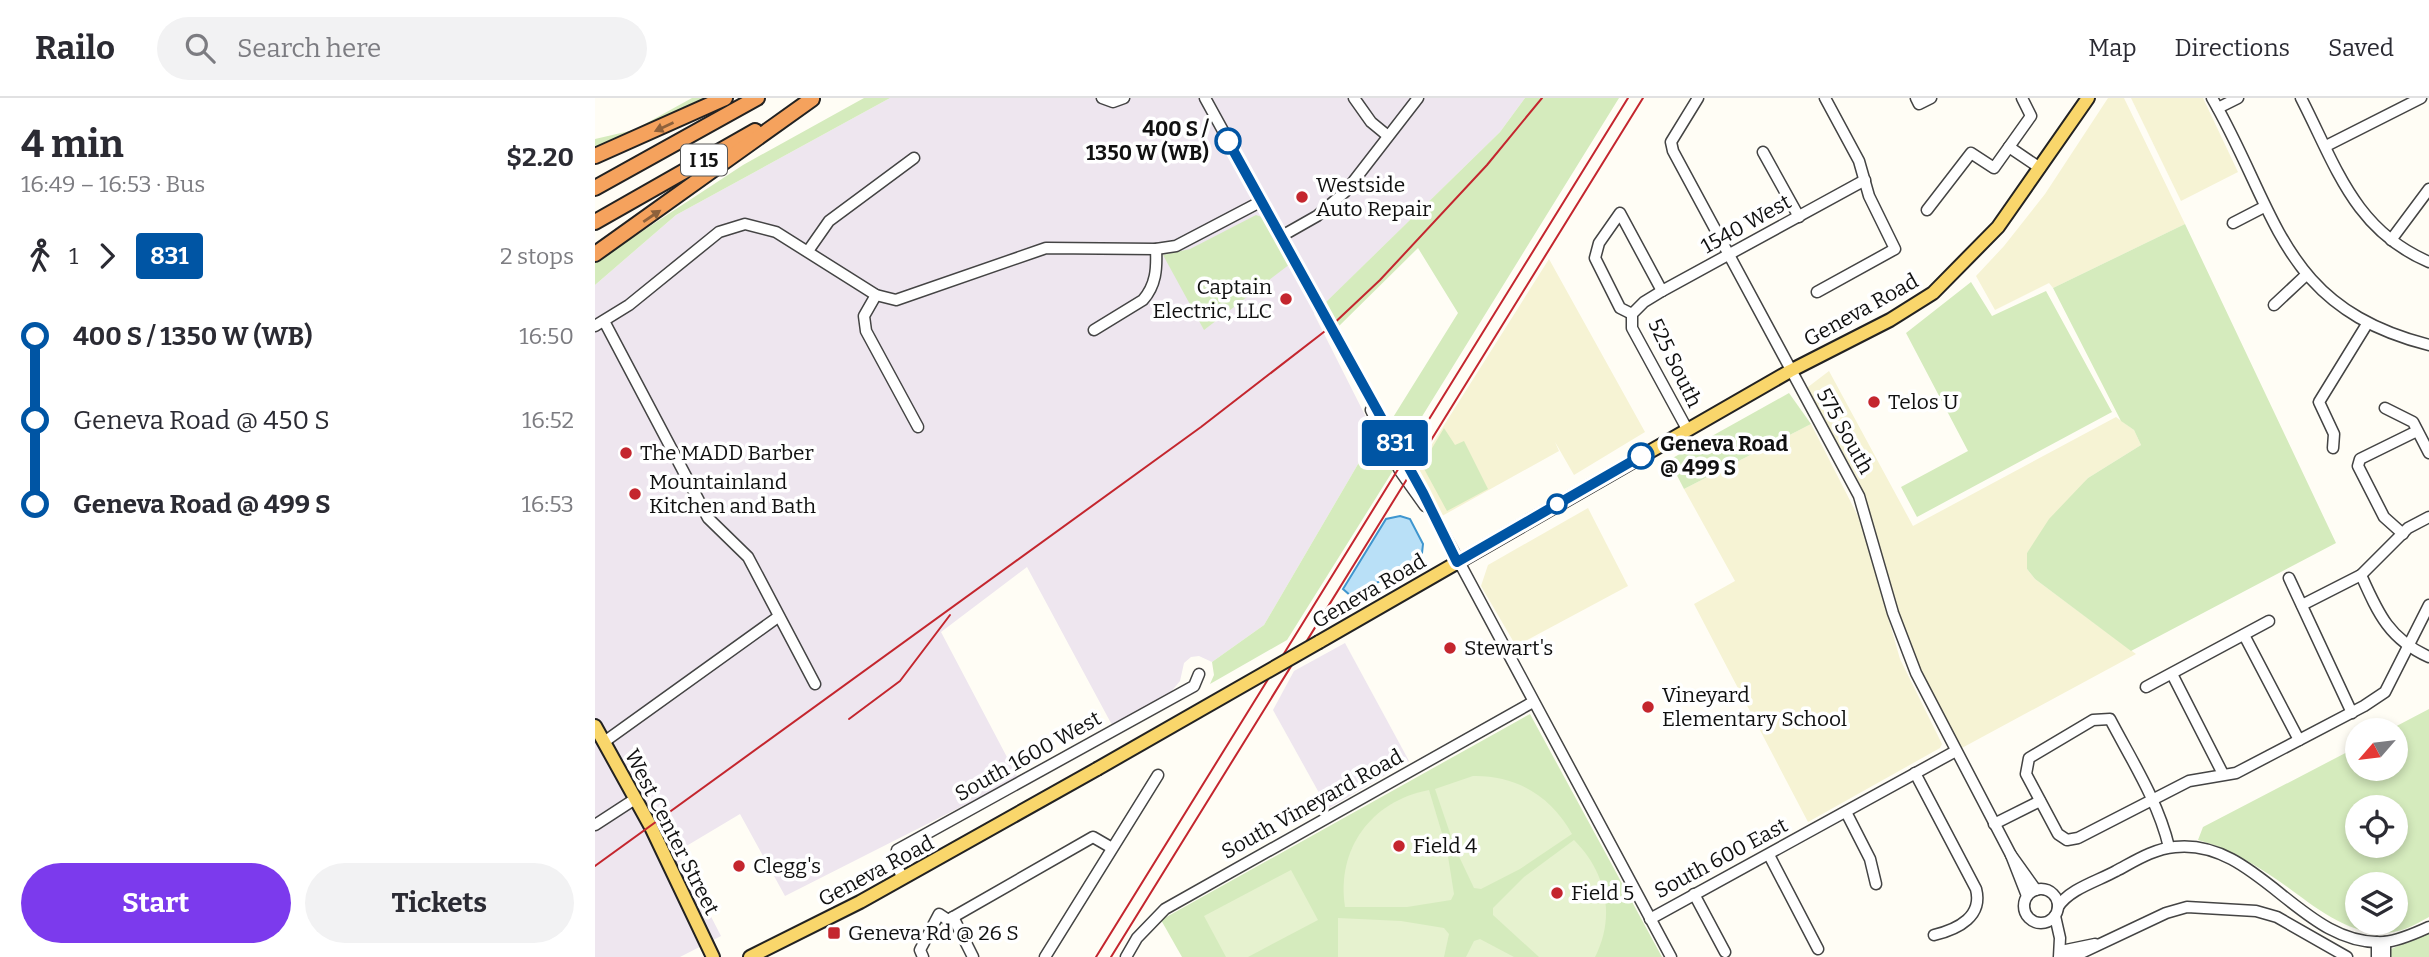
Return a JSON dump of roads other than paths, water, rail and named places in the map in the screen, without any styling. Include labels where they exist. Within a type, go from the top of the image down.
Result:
[{"type":"highway","points":[[595,156],[725,98]]},
{"type":"highway","name":"I 15","points":[[595,188],[757,98]]},
{"type":"highway","points":[[595,254],[813,98]]},
{"type":"highway","name":"I 15","points":[[595,222],[813,98]]},
{"type":"main road","name":"Geneva Road","points":[[750,957],[903,878],[1790,370],[1889,320],[1933,293],[1998,227],[2088,98]]},
{"type":"main road","name":"West Center Street","points":[[595,726],[635,799],[713,957]]},
{"type":"street","points":[[1102,98],[1113,102],[1124,98]]},
{"type":"street","points":[[1205,98],[1671,957]]},
{"type":"street","points":[[1354,98],[1371,122],[1388,136]]},
{"type":"street","points":[[1280,237],[1334,202],[1418,98]]},
{"type":"street","name":"575 South","points":[[1698,98],[1671,142],[1729,256],[1859,496],[1893,613],[1916,673],[1954,752],[2032,893]]},
{"type":"street","points":[[1817,292],[1895,249],[1825,98]]},
{"type":"street","points":[[1917,101],[1931,98]]},
{"type":"street","points":[[1927,210],[1971,153],[1994,168],[2031,116],[2022,98]]},
{"type":"street","points":[[2212,98],[2264,207],[2305,276],[2367,324],[2429,345]]},
{"type":"street","points":[[2218,108],[2238,98]]},
{"type":"street","points":[[2301,98],[2358,209],[2408,253],[2429,262]]},
{"type":"street","points":[[2326,146],[2421,98]]},
{"type":"street","points":[[2008,147],[2040,168]]},
{"type":"street","points":[[1763,152],[1799,217]]},
{"type":"street","points":[[808,251],[829,221],[914,158]]},
{"type":"street","name":"1540 West","points":[[1644,302],[1865,180]]},
{"type":"street","points":[[2391,240],[2429,189]]},
{"type":"street","points":[[815,684],[748,557],[708,518],[599,324],[727,228],[745,225],[763,227],[808,251],[887,300],[902,299],[1046,248],[1156,249],[1187,243],[1260,202]]},
{"type":"street","points":[[2233,223],[2264,207]]},
{"type":"street","name":"525 South","points":[[1632,314],[1621,308],[1595,258],[1599,243],[1620,213],[1662,291]]},
{"type":"street","points":[[1094,330],[1150,293],[1156,274],[1156,249]]},
{"type":"street","points":[[2274,305],[2305,276]]},
{"type":"street","points":[[876,295],[864,316],[866,331],[918,427]]},
{"type":"street","name":"525 South","points":[[1644,302],[1632,314],[1632,328],[1687,429]]},
{"type":"street","points":[[2333,448],[2333,434],[2319,402],[2367,324]]},
{"type":"street","points":[[2385,408],[2413,422],[2429,453]]},
{"type":"street","points":[[2403,534],[2384,517],[2358,466],[2360,459],[2417,431]]},
{"type":"street","points":[[2302,606],[2361,575],[2403,534],[2429,517]]},
{"type":"street","points":[[2361,575],[2376,608],[2393,634],[2408,648],[2429,657]]},
{"type":"street","points":[[2289,578],[2352,713]]},
{"type":"street","points":[[2169,847],[2162,817],[2151,798],[2110,719],[2093,720],[2029,758],[2026,774],[2058,834],[2067,840],[2078,838],[2151,798],[2189,780],[2236,773],[2352,713],[2385,692],[2429,605]]},
{"type":"street","points":[[604,742],[778,617]]},
{"type":"street","points":[[2145,687],[2269,621]]},
{"type":"street","points":[[2244,635],[2299,740]]},
{"type":"street","name":"South 1600 West","points":[[903,878],[895,863],[897,850],[1194,686],[1199,674]]},
{"type":"street","points":[[2172,674],[2223,774]]},
{"type":"street","name":"South Vineyard Road","points":[[1126,957],[1137,938],[1165,909],[1533,702]]},
{"type":"street","name":"South 600 East","points":[[1650,919],[1954,752]]},
{"type":"street","points":[[1915,773],[1976,889],[1980,902],[1974,915],[1934,935]]},
{"type":"street","points":[[1045,957],[1158,775]]},
{"type":"street","points":[[595,825],[635,799]]},
{"type":"street","points":[[1994,824],[2040,801]]},
{"type":"street","points":[[1846,812],[1870,859],[1876,884]]},
{"type":"street","points":[[923,957],[920,950],[939,914],[948,920],[1093,837],[1112,848]]},
{"type":"street","points":[[2042,923],[2077,890],[2151,853],[2169,847],[2212,851],[2239,864],[2326,926],[2382,950],[2429,927]]},
{"type":"street","points":[[1769,855],[1818,948]]},
{"type":"street","points":[[2077,890],[2032,893],[2024,905],[2028,916],[2042,923],[2061,951],[2069,955],[2077,955],[2096,944],[2186,907],[2256,911],[2277,917],[2347,957]]},
{"type":"street","points":[[2052,893],[2061,951]]},
{"type":"street","points":[[1694,894],[1724,952]]},
{"type":"street","points":[[953,917],[973,957]]},
{"type":"water","points":[[1400,516],[1410,519],[1423,544],[1422,553],[1404,569],[1351,596],[1343,589],[1386,519]]},
{"type":"railway","points":[[595,866],[1201,427],[1329,328],[1380,280],[1487,165],[1542,98]]},
{"type":"railway","points":[[1096,957],[1628,98]]},
{"type":"railway","points":[[1111,957],[1643,98]]},
{"type":"railway","points":[[849,719],[900,681],[950,615]]},
{"type":"place","name":"400 S / 1350 W (WB)","points":[[1228,141]]},
{"type":"place","name":"Westside Auto Repair","points":[[1302,197]]},
{"type":"place","name":"Captain Electric, LLC","points":[[1286,299]]},
{"type":"place","name":"Telos U","points":[[1874,402]]},
{"type":"place","name":"The MADD Barber","points":[[626,453]]},
{"type":"place","name":"Geneva Road @ 499 S","points":[[1641,456]]},
{"type":"place","name":"Mountainland Kitchen and Bath","points":[[635,494]]},
{"type":"place","name":"Stewart's","points":[[1450,648]]},
{"type":"place","name":"Vineyard Elementary School","points":[[1648,707]]},
{"type":"place","name":"Field 4","points":[[1399,846]]},
{"type":"place","name":"Clegg's","points":[[739,866]]},
{"type":"place","name":"Field 5","points":[[1557,893]]},
{"type":"place","name":"Geneva Rd @ 26 S","points":[[834,933]]}]
